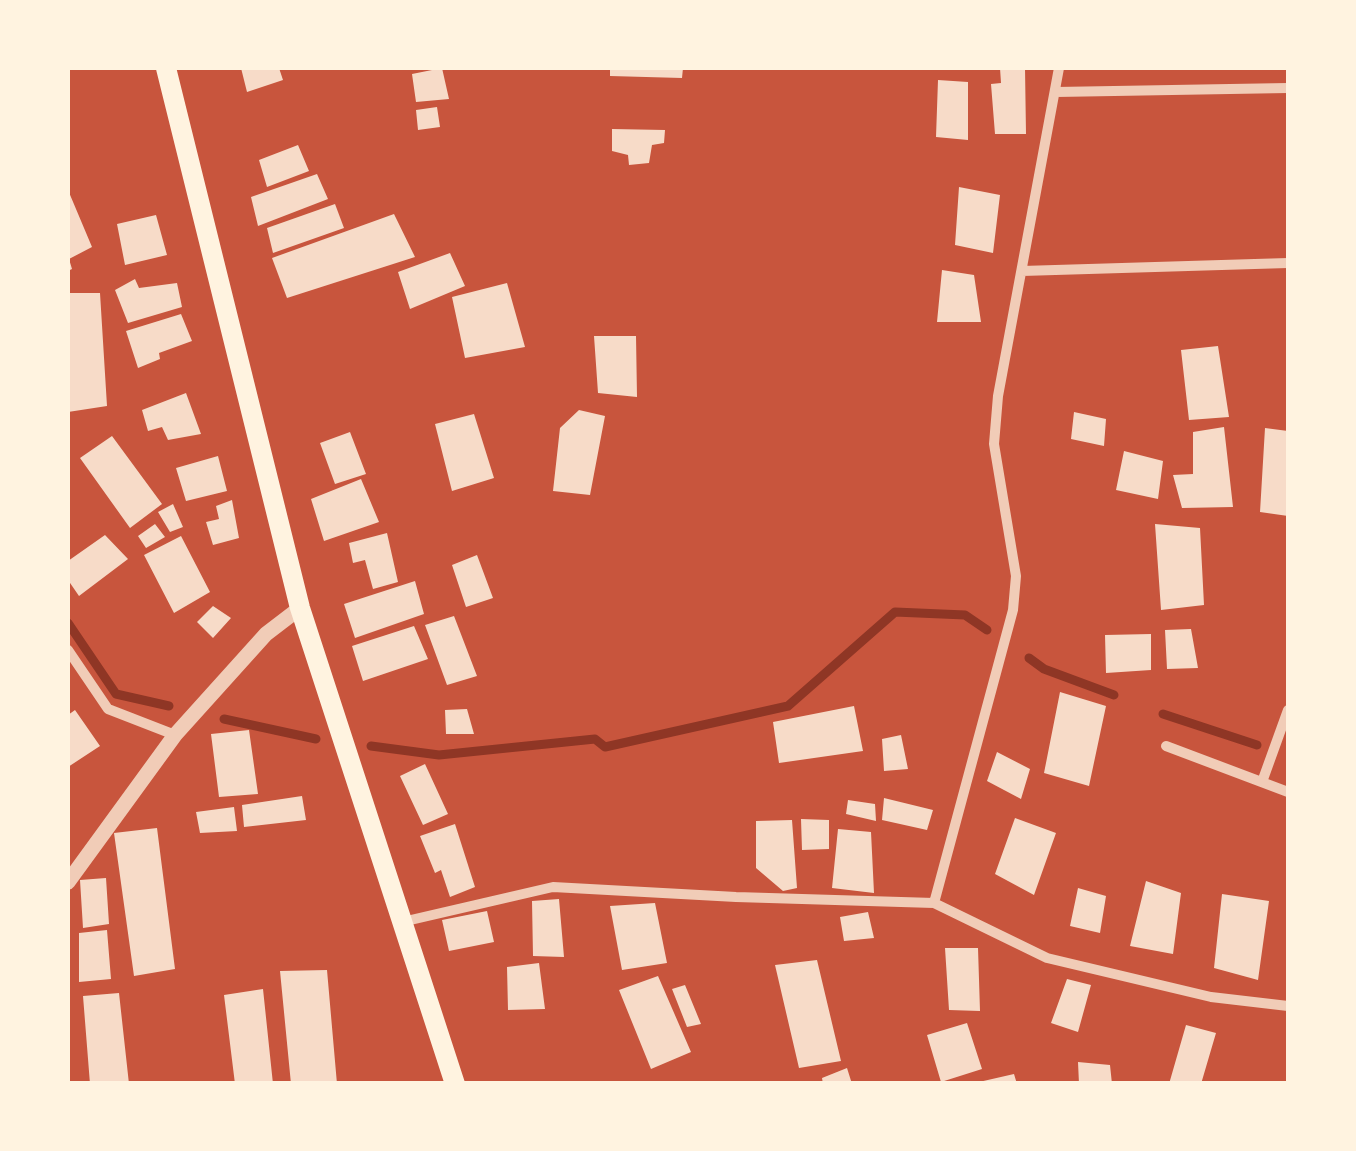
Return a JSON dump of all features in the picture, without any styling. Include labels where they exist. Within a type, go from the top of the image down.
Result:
[{"type":"main road","points":[[166,68],[300,608],[455,1084]]},
{"type":"street","points":[[934,903],[1013,610],[1016,576],[994,444],[998,396],[1059,68]]},
{"type":"street","points":[[1056,92],[1288,88]]},
{"type":"street","points":[[1022,272],[1288,263]]},
{"type":"street","points":[[68,882],[175,735],[266,634],[300,608]]},
{"type":"street","points":[[68,650],[108,709],[175,735]]},
{"type":"street","points":[[1262,782],[1288,710]]},
{"type":"street","points":[[1166,746],[1288,792]]},
{"type":"street","points":[[402,922],[553,887],[934,903],[1047,958],[1211,997],[1288,1006]]},
{"type":"building","points":[[241,68],[279,68],[283,80],[247,92]]},
{"type":"building","points":[[442,68],[449,99],[416,102],[412,74]]},
{"type":"building","points":[[610,68],[683,68],[682,78],[610,76]]},
{"type":"building","points":[[1000,68],[1025,68],[1026,134],[995,134],[991,84],[1001,83]]},
{"type":"building","points":[[938,80],[968,82],[968,140],[936,137]]},
{"type":"building","points":[[437,107],[440,127],[418,130],[416,110]]},
{"type":"building","points":[[612,129],[665,130],[664,143],[652,145],[649,163],[629,165],[628,155],[612,151]]},
{"type":"building","points":[[298,145],[309,171],[267,187],[259,160]]},
{"type":"building","points":[[317,174],[328,199],[258,226],[251,197]]},
{"type":"building","points":[[959,187],[1000,195],[993,253],[955,245]]},
{"type":"building","points":[[68,190],[92,247],[69,259],[72,269],[68,271]]},
{"type":"building","points":[[335,204],[344,228],[273,253],[267,228]]},
{"type":"building","points":[[394,214],[415,257],[287,298],[272,258]]},
{"type":"building","points":[[156,215],[167,255],[125,265],[117,224]]},
{"type":"building","points":[[450,253],[465,286],[410,309],[398,272]]},
{"type":"building","points":[[942,270],[974,275],[981,322],[937,322]]},
{"type":"building","points":[[135,279],[139,288],[177,283],[182,307],[128,323],[115,290]]},
{"type":"building","points":[[507,283],[525,347],[465,358],[452,297]]},
{"type":"building","points":[[68,293],[100,293],[107,406],[68,412]]},
{"type":"building","points":[[181,314],[192,341],[159,353],[160,359],[138,368],[126,331]]},
{"type":"building","points":[[594,336],[636,336],[637,397],[598,393]]},
{"type":"building","points":[[1218,346],[1229,417],[1189,420],[1181,350]]},
{"type":"building","points":[[186,393],[201,434],[168,440],[162,427],[148,431],[142,410]]},
{"type":"building","points":[[579,410],[605,416],[590,495],[553,491],[560,428]]},
{"type":"building","points":[[1074,412],[1106,419],[1104,446],[1071,439]]},
{"type":"building","points":[[474,414],[494,478],[452,491],[435,424]]},
{"type":"building","points":[[1224,427],[1233,507],[1182,508],[1173,475],[1193,474],[1193,432]]},
{"type":"building","points":[[1265,428],[1288,431],[1288,516],[1260,512]]},
{"type":"building","points":[[350,432],[366,474],[335,484],[320,443]]},
{"type":"building","points":[[112,436],[162,504],[130,528],[80,458]]},
{"type":"building","points":[[1124,451],[1163,461],[1158,499],[1116,490]]},
{"type":"building","points":[[218,456],[227,491],[186,501],[176,468]]},
{"type":"building","points":[[361,479],[379,522],[324,541],[311,499]]},
{"type":"building","points":[[232,500],[239,538],[213,545],[206,522],[219,519],[216,506]]},
{"type":"building","points":[[173,504],[183,527],[170,532],[158,512]]},
{"type":"building","points":[[155,524],[165,537],[146,548],[138,536]]},
{"type":"building","points":[[1155,524],[1200,528],[1204,605],[1161,610]]},
{"type":"building","points":[[387,533],[398,582],[373,589],[365,560],[353,563],[349,543]]},
{"type":"building","points":[[105,535],[128,559],[79,596],[68,580],[68,561]]},
{"type":"building","points":[[181,536],[210,592],[174,613],[144,555]]},
{"type":"building","points":[[477,555],[493,598],[466,607],[452,565]]},
{"type":"building","points":[[415,581],[424,614],[355,638],[344,604]]},
{"type":"building","points":[[213,606],[231,618],[213,638],[197,622]]},
{"type":"building","points":[[454,616],[477,676],[447,685],[425,625]]},
{"type":"building","points":[[414,626],[428,659],[363,681],[352,646]]},
{"type":"building","points":[[1191,629],[1198,668],[1167,669],[1165,630]]},
{"type":"building","points":[[1151,634],[1151,670],[1106,673],[1105,635]]},
{"type":"building","points":[[1060,692],[1106,706],[1089,786],[1044,773]]},
{"type":"building","points":[[854,706],[863,751],[779,763],[773,722]]},
{"type":"building","points":[[467,709],[474,734],[446,734],[445,710]]},
{"type":"building","points":[[75,710],[100,746],[68,767],[68,715]]},
{"type":"building","points":[[249,730],[258,794],[219,797],[211,734]]},
{"type":"building","points":[[901,735],[908,769],[884,771],[882,739]]},
{"type":"building","points":[[997,752],[1030,769],[1021,799],[987,781]]},
{"type":"building","points":[[425,764],[448,814],[423,825],[400,776]]},
{"type":"building","points":[[302,796],[306,820],[244,827],[242,805]]},
{"type":"building","points":[[884,798],[933,810],[927,830],[882,820]]},
{"type":"building","points":[[848,800],[875,804],[876,821],[846,814]]},
{"type":"building","points":[[234,807],[237,831],[200,833],[196,812]]},
{"type":"building","points":[[1015,818],[1056,833],[1034,895],[995,874]]},
{"type":"building","points":[[801,819],[829,820],[829,849],[802,850]]},
{"type":"building","points":[[792,820],[797,888],[783,891],[756,868],[756,821]]},
{"type":"building","points":[[455,824],[475,887],[450,897],[441,870],[435,873],[420,836]]},
{"type":"building","points":[[157,828],[175,969],[134,976],[114,833]]},
{"type":"building","points":[[838,829],[871,832],[874,893],[832,888]]},
{"type":"building","points":[[106,878],[109,924],[83,928],[80,880]]},
{"type":"building","points":[[1146,881],[1181,893],[1173,954],[1130,946]]},
{"type":"building","points":[[1078,888],[1106,896],[1100,933],[1070,926]]},
{"type":"building","points":[[1222,894],[1269,901],[1258,980],[1214,968]]},
{"type":"building","points":[[559,899],[564,957],[533,956],[532,901]]},
{"type":"building","points":[[655,903],[667,963],[622,970],[610,906]]},
{"type":"building","points":[[487,911],[494,942],[449,951],[442,920]]},
{"type":"building","points":[[868,912],[874,938],[844,941],[840,917]]},
{"type":"building","points":[[107,930],[111,979],[79,982],[79,933]]},
{"type":"building","points":[[945,948],[978,948],[980,1011],[949,1010]]},
{"type":"building","points":[[817,960],[841,1061],[799,1068],[775,965]]},
{"type":"building","points":[[539,963],[545,1009],[508,1010],[507,967]]},
{"type":"building","points":[[327,970],[337,1084],[291,1084],[280,971]]},
{"type":"building","points":[[658,976],[691,1052],[651,1069],[619,990]]},
{"type":"building","points":[[1067,979],[1091,985],[1078,1032],[1051,1023]]},
{"type":"building","points":[[685,985],[701,1024],[687,1027],[672,989]]},
{"type":"building","points":[[263,989],[273,1084],[235,1084],[224,995]]},
{"type":"building","points":[[119,993],[129,1084],[90,1084],[83,996]]},
{"type":"building","points":[[967,1023],[982,1069],[941,1082],[927,1035]]},
{"type":"building","points":[[1186,1025],[1216,1033],[1201,1084],[1169,1084]]},
{"type":"building","points":[[1078,1062],[1110,1065],[1112,1084],[1079,1084]]},
{"type":"building","points":[[847,1068],[852,1084],[823,1084],[822,1078]]},
{"type":"building","points":[[1014,1074],[1017,1084],[979,1084],[979,1082]]},
{"type":"waterway","points":[[371,746],[439,755],[595,739],[605,747],[788,706],[895,612],[965,615],[987,630]]},
{"type":"waterway","points":[[68,623],[116,694],[169,706]]},
{"type":"waterway","points":[[1029,658],[1044,669],[1114,695]]},
{"type":"waterway","points":[[1163,714],[1257,745]]},
{"type":"waterway","points":[[224,719],[316,739]]}]
